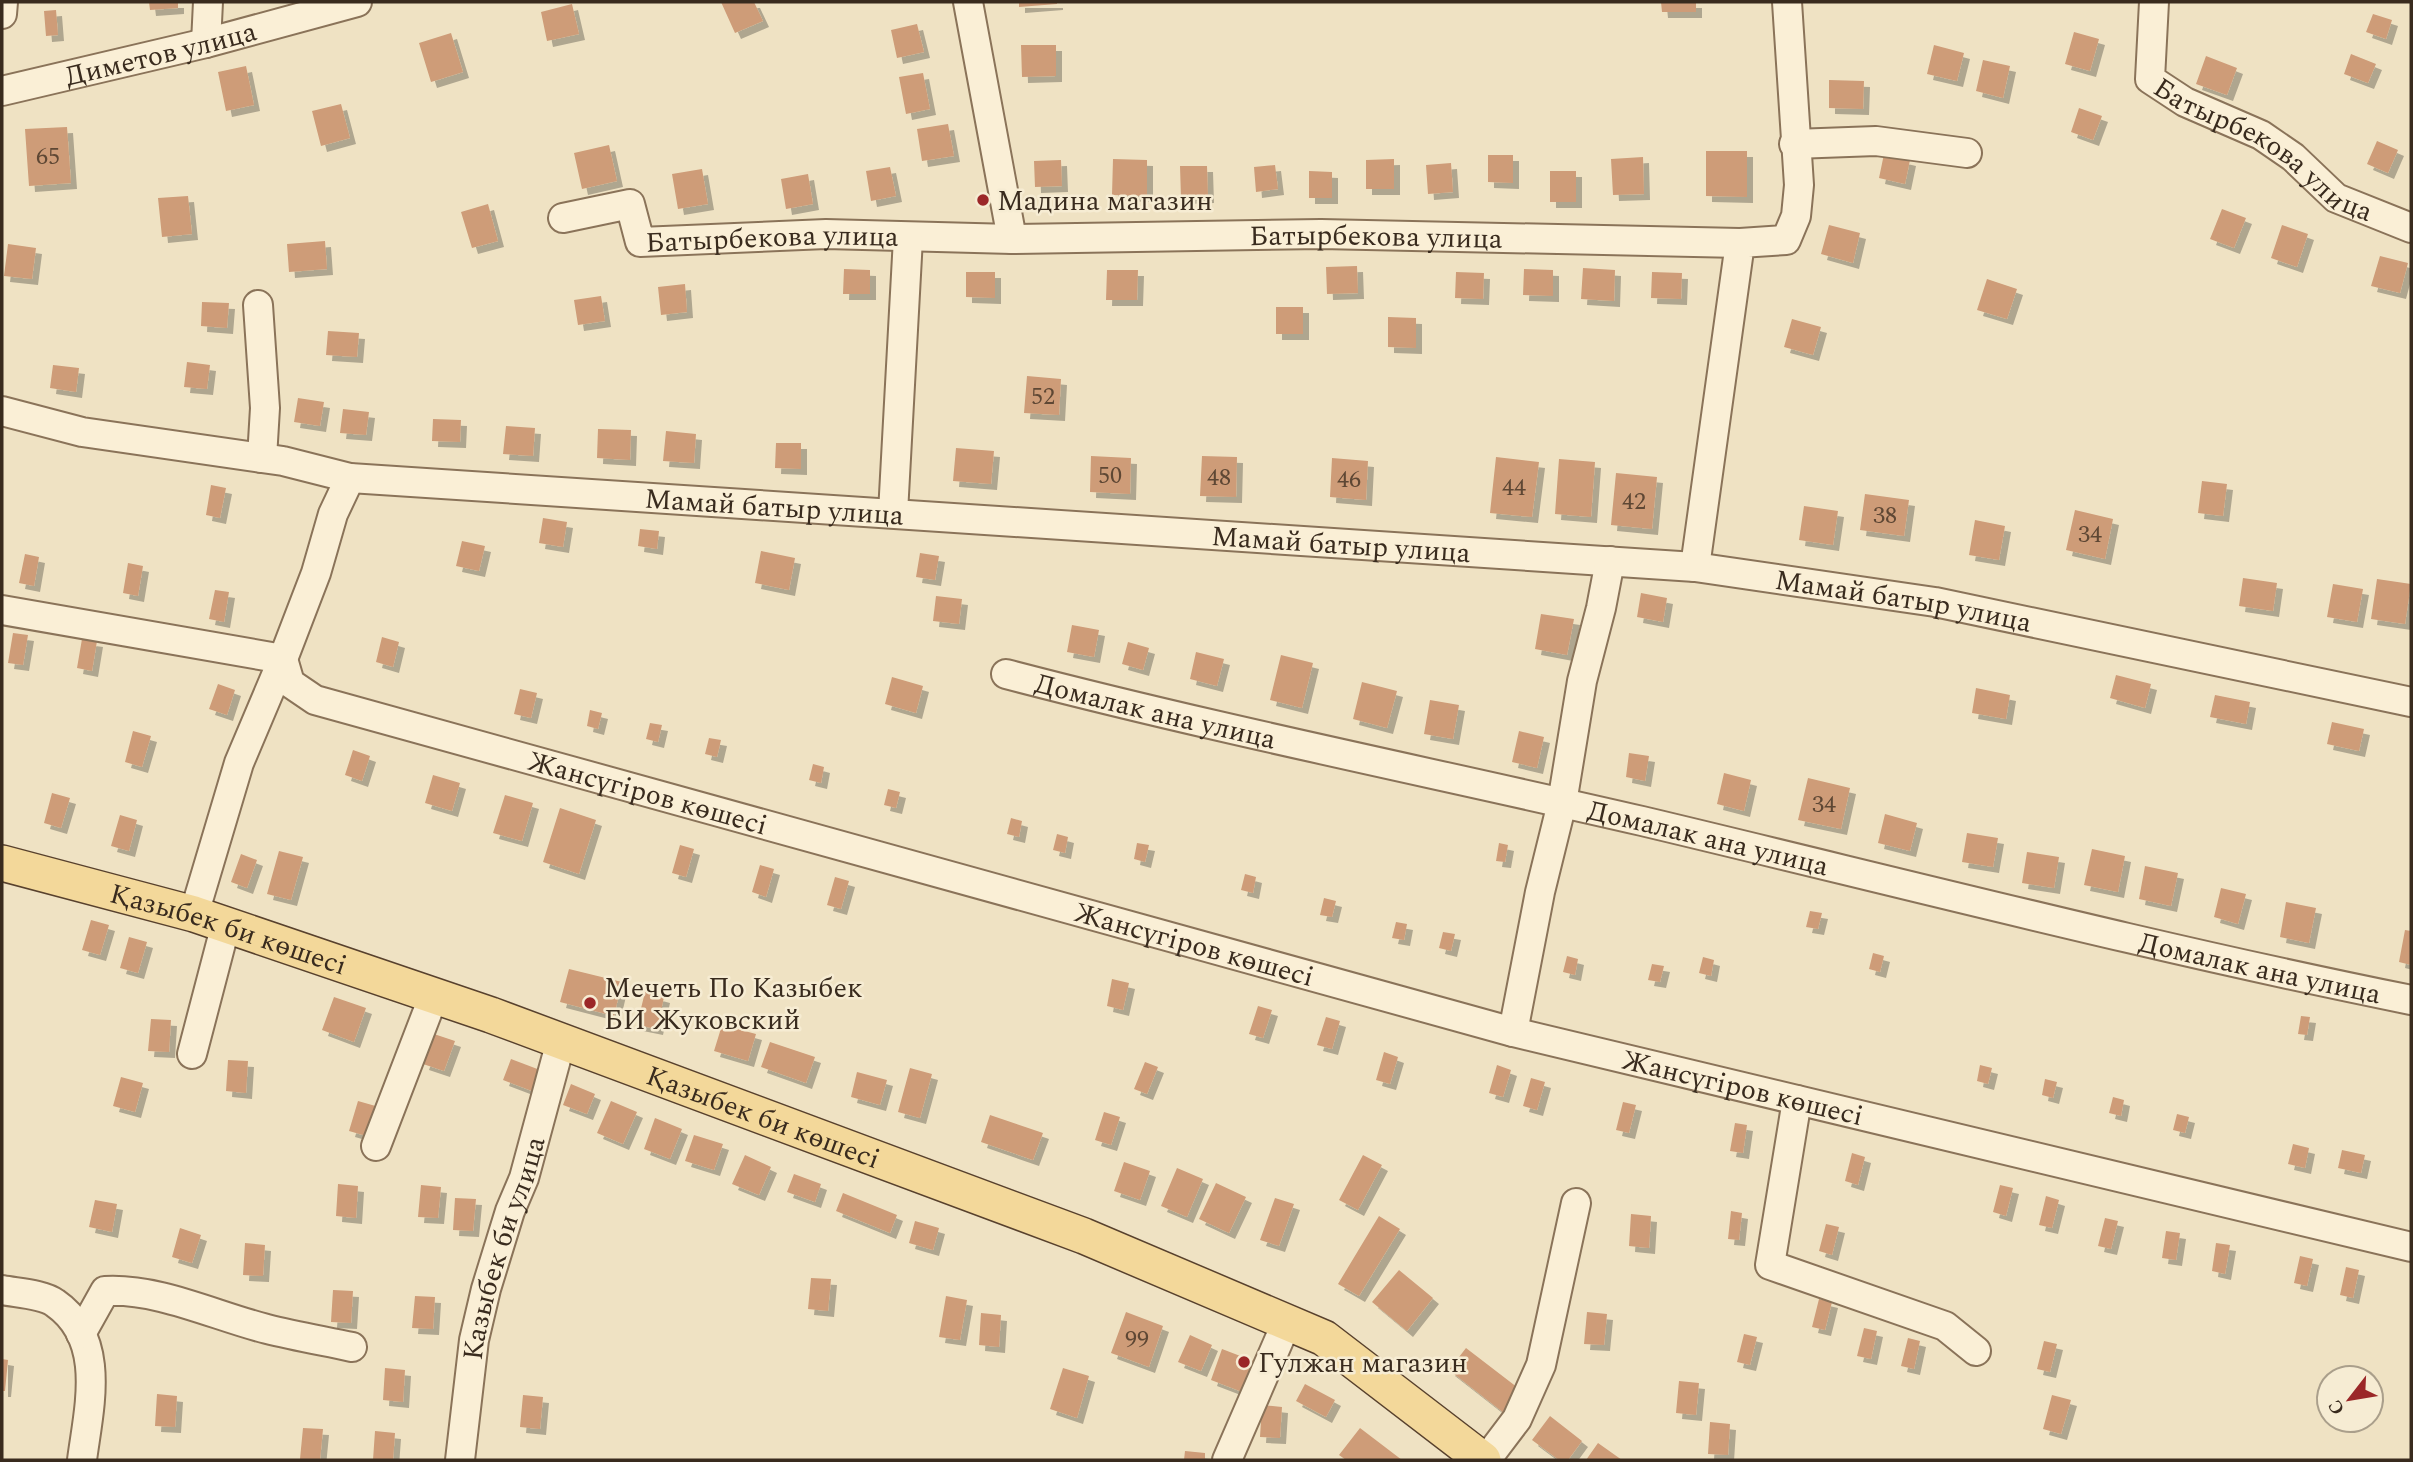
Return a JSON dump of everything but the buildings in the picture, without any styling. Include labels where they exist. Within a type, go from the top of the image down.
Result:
[{"type":"main road","name":"Қазыбек би көшесі","points":[[2,863],[210,919],[434,995],[1084,1236],[1324,1338],[1484,1460]]},
{"type":"street","points":[[2,14],[3,2]]},
{"type":"street","points":[[206,43],[208,2]]},
{"type":"street","name":"Диметов улица","points":[[2,91],[206,43],[357,2]]},
{"type":"street","points":[[968,2],[1012,239]]},
{"type":"street","name":"Батырбекова улица","points":[[563,218],[630,204],[640,242],[813,234],[1012,239],[1321,234],[1740,243],[1786,240],[1796,216],[1799,185],[1794,144],[1787,2]]},
{"type":"street","name":"Батырбекова улица","points":[[2154,2],[2150,79],[2185,102],[2261,135],[2293,157],[2336,198],[2411,229]]},
{"type":"street","points":[[2,78],[2,91]]},
{"type":"street","points":[[1794,144],[1876,141],[1967,153]]},
{"type":"street","points":[[893,513],[908,238]]},
{"type":"street","points":[[1695,567],[1740,243]]},
{"type":"street","points":[[258,305],[265,408],[262,458]]},
{"type":"street","name":"Мамай батыр улица","points":[[2,411],[82,432],[262,458],[350,478],[1695,567],[1935,602],[2411,702]]},
{"type":"street","points":[[192,1054],[210,919],[239,763],[283,659],[316,573],[333,514],[350,478]]},
{"type":"street","points":[[1513,1032],[1540,892],[1562,803],[1581,681],[1601,608],[1610,561]]},
{"type":"street","points":[[2,610],[283,659]]},
{"type":"street","name":"Жансүгіров көшесі","points":[[283,659],[290,682],[315,700],[1513,1032],[2411,1247]]},
{"type":"street","name":"Домалак ана улица","points":[[1006,674],[1156,713],[1562,803],[2007,912],[2411,1000]]},
{"type":"street","points":[[376,1146],[434,995]]},
{"type":"street","name":"Казыбек би улица","points":[[460,1460],[474,1340],[486,1289],[510,1211],[524,1178],[561,1041]]},
{"type":"street","points":[[1797,1100],[1770,1265],[1945,1326],[1976,1351]]},
{"type":"street","points":[[1484,1460],[1517,1419],[1541,1365],[1576,1203]]},
{"type":"street","points":[[2,1290],[54,1301],[80,1334],[92,1358],[82,1460]]},
{"type":"street","points":[[80,1334],[105,1291],[118,1290],[142,1293],[268,1329],[352,1347]]},
{"type":"street","points":[[1227,1460],[1286,1324]]},
{"type":"place","name":"Мадина магазин","points":[[983,200]]},
{"type":"place","name":"Мечеть По Казыбек БИ Жуковский","points":[[590,1003]]},
{"type":"place","name":"Гулжан магазин","points":[[1244,1362]]}]
